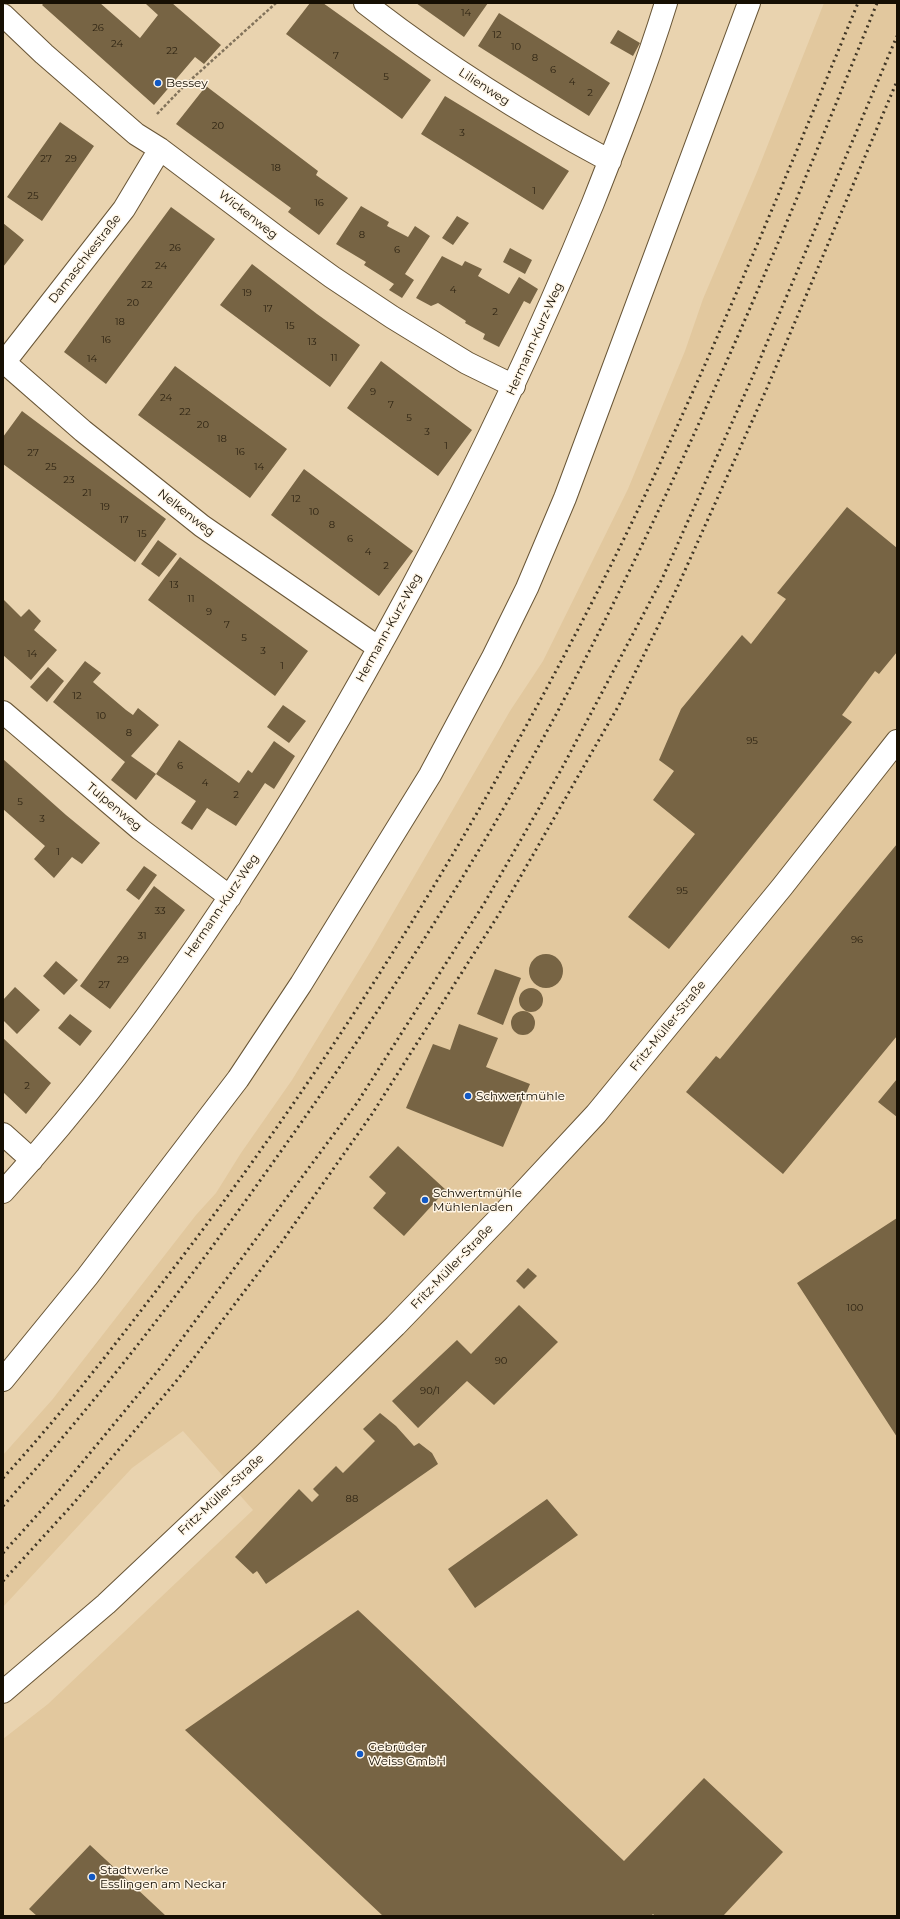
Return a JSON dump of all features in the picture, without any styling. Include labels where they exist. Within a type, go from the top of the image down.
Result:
[{"type":"street","name":"Lilienweg","points":[[365,3],[433,53],[485,88],[547,127],[610,162]]},
{"type":"street","name":"Hermann-Kurz-Weg","points":[[3,1192],[32,1160],[108,1068],[230,897],[304,780],[379,648],[455,506],[514,386],[565,272],[610,162],[644,72],[666,3]]},
{"type":"street","points":[[3,1380],[87,1277],[238,1079],[301,984],[430,775],[492,659],[513,616],[564,498],[750,3]]},
{"type":"street","name":"Wickenweg","points":[[3,15],[44,54],[136,134],[160,149],[332,277],[467,363],[514,386]]},
{"type":"street","name":"Damaschkestraße","points":[[4,363],[124,210],[160,149]]},
{"type":"street","name":"Nelkenweg","points":[[4,363],[83,431],[202,526],[275,578],[379,648]]},
{"type":"street","name":"Tulpenweg","points":[[3,712],[140,829],[230,897]]},
{"type":"street","name":"Fritz-Müller-Straße","points":[[3,1692],[106,1604],[264,1455],[395,1326],[503,1214],[596,1114],[777,893],[897,741]]},
{"type":"street","points":[[3,1134],[32,1160]]},
{"type":"path","points":[[136,134],[185,86],[276,3]]},
{"type":"shaded area","points":[[824,3],[897,3],[897,1916],[3,1916],[3,1739],[48,1704],[253,1510],[183,1431],[132,1468],[3,1607],[3,1455],[52,1400],[196,1215],[216,1193],[241,1153],[292,1080],[372,949],[510,711],[543,661],[628,489],[685,351],[703,299],[757,172]]},
{"type":"building","points":[[44,3],[100,3],[140,38],[158,15],[146,4],[172,3],[221,45],[204,64],[195,57],[154,105],[42,5]]},
{"type":"building","points":[[310,3],[323,3],[431,80],[402,119],[286,34]]},
{"type":"building","points":[[416,3],[488,3],[464,37]]},
{"type":"building","points":[[499,13],[610,83],[589,116],[478,46]]},
{"type":"building","points":[[618,30],[640,43],[633,56],[610,43]]},
{"type":"building","points":[[206,86],[318,171],[316,175],[348,198],[319,235],[288,212],[291,208],[176,124]]},
{"type":"building","points":[[445,96],[569,171],[543,210],[421,134]]},
{"type":"building","points":[[60,122],[94,146],[42,221],[7,197]]},
{"type":"building","points":[[361,206],[389,222],[387,226],[408,237],[415,226],[430,236],[405,274],[414,280],[402,298],[389,290],[394,284],[364,265],[366,262],[336,244]]},
{"type":"building","points":[[171,207],[215,239],[106,384],[64,352]]},
{"type":"building","points":[[457,216],[469,223],[453,245],[442,238]]},
{"type":"building","points":[[3,223],[24,240],[3,267]]},
{"type":"building","points":[[510,248],[532,260],[525,274],[503,262]]},
{"type":"building","points":[[442,256],[462,266],[465,261],[482,269],[478,276],[509,294],[519,277],[538,289],[530,304],[524,301],[499,347],[483,339],[485,334],[465,323],[466,321],[438,303],[431,306],[416,298]]},
{"type":"building","points":[[252,264],[360,345],[330,387],[220,305]]},
{"type":"building","points":[[381,361],[472,430],[438,476],[347,408]]},
{"type":"building","points":[[175,366],[287,449],[250,498],[138,415]]},
{"type":"building","points":[[22,411],[166,519],[135,562],[3,464],[3,437]]},
{"type":"building","points":[[304,469],[413,551],[379,596],[271,515]]},
{"type":"building","points":[[847,507],[897,548],[897,652],[879,674],[875,671],[842,715],[852,722],[669,949],[628,917],[695,834],[653,800],[674,771],[659,760],[681,709],[742,635],[751,644],[786,599],[777,593]]},
{"type":"building","points":[[158,540],[177,554],[159,577],[141,564]]},
{"type":"building","points":[[180,557],[308,651],[275,696],[148,600]]},
{"type":"building","points":[[3,599],[21,617],[29,609],[41,621],[34,630],[57,650],[31,680],[3,655]]},
{"type":"building","points":[[85,661],[101,673],[93,682],[133,715],[138,708],[159,725],[131,756],[156,774],[136,800],[111,780],[125,762],[53,702]]},
{"type":"building","points":[[48,667],[64,681],[47,702],[30,687]]},
{"type":"building","points":[[283,705],[306,721],[289,743],[267,727]]},
{"type":"building","points":[[179,740],[239,783],[248,770],[252,773],[274,741],[295,756],[274,789],[265,783],[236,826],[207,808],[192,830],[181,823],[196,801],[156,774]]},
{"type":"building","points":[[3,759],[100,843],[82,864],[72,857],[54,878],[34,859],[45,846],[3,809]]},
{"type":"building","points":[[897,844],[897,1036],[783,1174],[686,1092],[716,1056],[720,1059]]},
{"type":"building","points":[[144,866],[157,875],[139,900],[126,890]]},
{"type":"building","points":[[154,886],[185,910],[110,1009],[80,986]]},
{"type":"building","points":[[543,954],[549,954],[553,955],[560,961],[563,971],[562,978],[556,985],[549,988],[543,988],[539,987],[532,981],[529,974],[529,968],[530,964],[536,957]]},
{"type":"building","points":[[56,961],[78,980],[64,995],[43,976]]},
{"type":"building","points":[[495,969],[521,978],[503,1025],[477,1014]]},
{"type":"building","points":[[15,987],[40,1010],[17,1034],[3,1020],[3,1000]]},
{"type":"building","points":[[531,988],[536,989],[542,995],[542,1005],[536,1011],[531,1012],[526,1011],[520,1005],[519,1000],[520,995],[526,989]]},
{"type":"building","points":[[523,1011],[528,1012],[534,1018],[534,1028],[528,1034],[523,1035],[518,1034],[512,1028],[511,1023],[512,1018],[518,1012]]},
{"type":"building","points":[[70,1014],[92,1031],[80,1046],[58,1028]]},
{"type":"building","name":"Schwertmühle","points":[[459,1024],[498,1038],[486,1067],[530,1084],[503,1147],[406,1108],[433,1044],[450,1050]]},
{"type":"building","points":[[3,1038],[51,1083],[26,1114],[3,1092]]},
{"type":"building","points":[[897,1079],[897,1117],[878,1102]]},
{"type":"building","points":[[398,1146],[446,1190],[404,1236],[373,1208],[386,1193],[369,1177]]},
{"type":"building","points":[[897,1218],[897,1437],[797,1283]]},
{"type":"building","points":[[528,1268],[537,1276],[524,1289],[516,1281]]},
{"type":"building","points":[[519,1305],[558,1342],[494,1405],[467,1381],[418,1428],[392,1401],[457,1340],[471,1354]]},
{"type":"building","points":[[380,1413],[396,1426],[414,1446],[419,1443],[432,1453],[438,1464],[266,1584],[257,1571],[253,1574],[235,1557],[299,1489],[312,1502],[319,1495],[313,1489],[336,1466],[343,1473],[375,1441],[363,1429]]},
{"type":"building","points":[[547,1499],[578,1535],[475,1608],[448,1569]]},
{"type":"building","name":"Gebrüder Weiss GmbH","points":[[358,1610],[624,1861],[704,1778],[783,1852],[723,1916],[655,1916],[653,1914],[651,1916],[383,1916],[185,1730]]},
{"type":"building","name":"Stadtwerke Esslingen am Neckar","points":[[90,1845],[166,1916],[37,1916],[29,1909]]},
{"type":"railway","points":[[3,1478],[46,1430],[87,1380],[230,1193],[350,1020],[461,841],[513,750],[563,657],[612,563],[678,425],[740,285],[858,3]]},
{"type":"railway","points":[[3,1506],[39,1466],[141,1341],[269,1168],[394,986],[434,924],[509,798],[580,669],[621,588],[699,423],[773,256],[877,3]]},
{"type":"railway","points":[[3,1553],[57,1493],[161,1367],[357,1103],[485,902],[561,770],[662,579],[752,378],[897,36]]},
{"type":"railway","points":[[3,1581],[73,1504],[178,1379],[281,1243],[372,1114],[499,914],[619,705],[677,588],[767,388],[897,81]]},
{"type":"place","name":"Bessey","points":[[158,83]]},
{"type":"place","name":"Schwertmühle","points":[[468,1096]]},
{"type":"place","name":"Schwertmühle Mühlenladen","points":[[425,1200]]},
{"type":"place","name":"Gebrüder Weiss GmbH","points":[[360,1754]]},
{"type":"place","name":"Stadtwerke Esslingen am Neckar","points":[[92,1877]]}]
